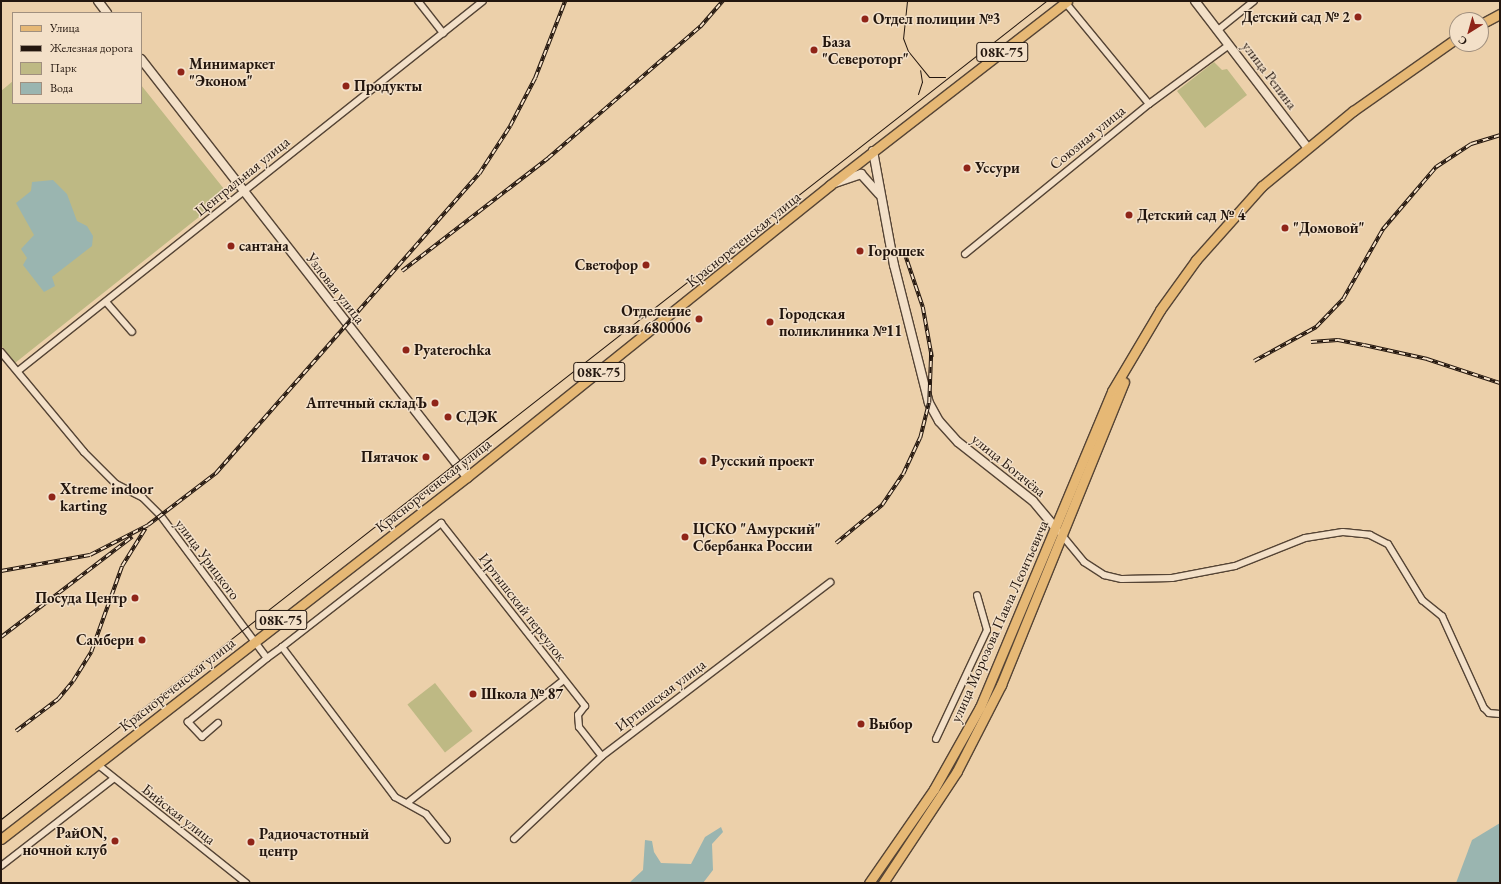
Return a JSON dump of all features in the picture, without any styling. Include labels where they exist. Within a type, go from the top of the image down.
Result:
[{"type":"main road","name":"Краснореченская улица","points":[[1,839],[466,477],[830,185],[1066,1]]},
{"type":"main road","points":[[1489,20],[1500,14]]},
{"type":"main road","name":"улица Морозова Павла Леонтьевича","points":[[869,883],[934,789],[973,719],[1056,528],[1112,391],[1131,358],[1196,260],[1262,186],[1307,147],[1449,44]]},
{"type":"main road","name":"улица Морозова Павла Леонтьевича","points":[[883,883],[942,795],[973,743],[1001,685],[1062,536],[1131,358]]},
{"type":"street","points":[[418,1],[443,33]]},
{"type":"street","name":"Центральная улица","points":[[18,371],[107,303],[243,192],[483,1]]},
{"type":"street","points":[[1066,1],[1149,104]]},
{"type":"street","name":"улица Репина","points":[[1195,1],[1307,147]]},
{"type":"street","points":[[1218,30],[1254,1]]},
{"type":"street","points":[[100,2],[106,12]]},
{"type":"street","name":"Союзная улица","points":[[965,254],[1149,104],[1229,45]]},
{"type":"street","name":"Узловая улица","points":[[142,60],[466,477]]},
{"type":"street","name":"улица Богачёва","points":[[873,151],[880,196],[924,388],[938,419],[958,442],[1033,501],[1084,562],[1104,575],[1122,579],[1172,578],[1235,566],[1305,538],[1343,532],[1370,535],[1388,544],[1422,600],[1442,616],[1484,708],[1489,713],[1500,714]]},
{"type":"street","points":[[830,185],[861,174],[880,196]]},
{"type":"street","points":[[107,303],[132,332]]},
{"type":"street","name":"улица Урицкого","points":[[1,352],[116,484],[143,498],[161,516],[267,658]]},
{"type":"street","name":"Иртышский переулок","points":[[282,647],[441,523],[585,706],[578,715],[579,727],[602,756]]},
{"type":"street","name":"Иртышская улица","points":[[514,839],[602,756],[830,582]]},
{"type":"street","points":[[936,739],[987,630],[977,595]]},
{"type":"street","points":[[218,723],[202,737],[188,722],[282,647],[395,797],[426,814],[447,840]]},
{"type":"street","points":[[407,803],[564,680]]},
{"type":"street","name":"Бийская улица","points":[[97,764],[113,779],[246,883]]},
{"type":"street","points":[[1,866],[113,779]]},
{"type":"green space","points":[[1214,62],[1222,70],[1227,69],[1247,95],[1205,128],[1177,91]]},
{"type":"green space","points":[[12,82],[12,104],[142,104],[142,86],[228,194],[15,363],[1,345],[1,91]]},
{"type":"green space","points":[[435,683],[473,731],[445,753],[407,705]]},
{"type":"water","points":[[53,180],[67,194],[77,221],[87,226],[93,236],[92,246],[52,277],[55,286],[44,292],[23,265],[27,258],[21,249],[34,235],[16,203],[31,191],[32,182]]},
{"type":"water","points":[[1500,823],[1500,883],[1456,883],[1472,840]]},
{"type":"water","points":[[721,827],[723,832],[712,844],[713,870],[703,883],[629,883],[643,870],[645,840],[652,841],[654,852],[661,863],[691,864],[705,837]]},
{"type":"tram line","points":[[907,1],[903,38],[908,51],[929,77],[945,77]]},
{"type":"tram line","points":[[1,819],[1046,1]]},
{"type":"tram line","points":[[918,94],[922,82],[920,70]]},
{"type":"railway","points":[[1,571],[90,555],[148,525],[216,473],[479,174],[510,126],[535,78],[565,1]]},
{"type":"railway","points":[[402,271],[548,158],[700,27],[723,1]]},
{"type":"railway","points":[[1254,361],[1316,327],[1343,299],[1383,229],[1436,167],[1471,144],[1500,135]]},
{"type":"railway","points":[[904,251],[923,307],[932,357]]},
{"type":"railway","points":[[1311,342],[1338,340],[1364,345],[1427,359],[1500,383]]},
{"type":"railway","points":[[836,543],[882,505],[903,474],[920,438],[929,403],[931,352]]},
{"type":"railway","points":[[16,731],[58,699],[73,681],[91,652],[122,566],[145,529]]},
{"type":"railway","points":[[1,637],[132,537]]},
{"type":"place","name":"Детский сад № 2","points":[[1358,17]]},
{"type":"place","name":"Отдел полиции №3","points":[[865,19]]},
{"type":"place","name":"База \"Североторг\"","points":[[814,50]]},
{"type":"place","name":"Минимаркет \"Эконом\"","points":[[181,72]]},
{"type":"place","name":"Продукты","points":[[346,86]]},
{"type":"place","name":"Уссури","points":[[967,168]]},
{"type":"place","name":"Детский сад № 4","points":[[1129,215]]},
{"type":"place","name":"\"Домовой\"","points":[[1285,228]]},
{"type":"place","name":"сантана","points":[[231,246]]},
{"type":"place","name":"Горошек","points":[[860,251]]},
{"type":"place","name":"Светофор","points":[[646,265]]},
{"type":"place","name":"Отделение связи 680006","points":[[699,319]]},
{"type":"place","name":"Городская поликлиника №11","points":[[770,322]]},
{"type":"place","name":"Pyaterochka","points":[[406,350]]},
{"type":"place","name":"Аптечный складЪ","points":[[435,403]]},
{"type":"place","name":"СДЭК","points":[[448,417]]},
{"type":"place","name":"Пятачок","points":[[426,457]]},
{"type":"place","name":"Русский проект","points":[[703,461]]},
{"type":"place","name":"Xtreme indoor karting","points":[[52,497]]},
{"type":"place","name":"ЦСКО \"Амурский\" Сбербанка России","points":[[685,537]]},
{"type":"place","name":"Посуда Центр","points":[[135,598]]},
{"type":"place","name":"Самбери","points":[[142,640]]},
{"type":"place","name":"Школа № 87","points":[[473,694]]},
{"type":"place","name":"Выбор","points":[[861,724]]},
{"type":"place","name":"РайON, ночной клуб","points":[[115,841]]},
{"type":"place","name":"Радиочастотный центр","points":[[251,842]]}]
